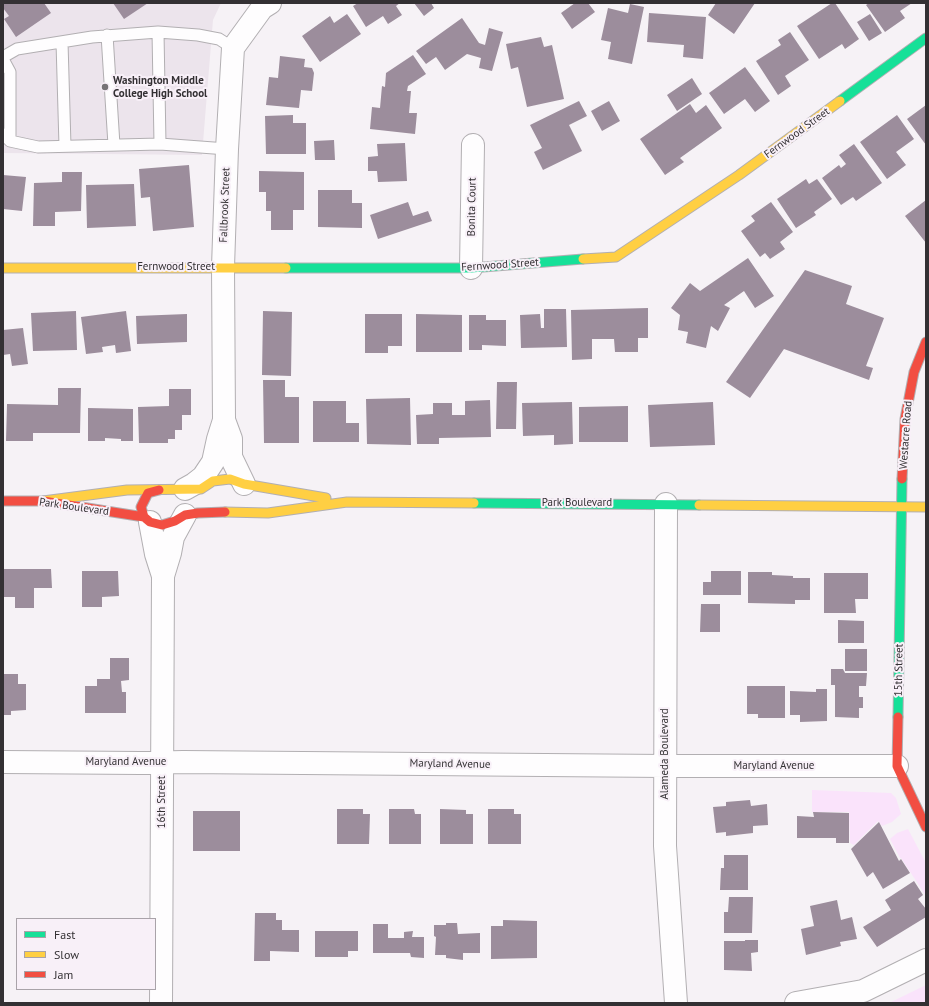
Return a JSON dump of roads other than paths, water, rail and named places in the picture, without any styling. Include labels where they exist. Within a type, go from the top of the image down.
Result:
[{"type":"street","points":[[234,48],[262,8],[270,3]]},
{"type":"street","name":"Fernwood Street","points":[[3,268],[471,268],[616,257],[739,176],[926,38]]},
{"type":"street","name":"Fallbrook Street","points":[[224,420],[223,267],[227,149],[234,48]]},
{"type":"street","name":"Bonita Court","points":[[471,268],[473,145]]},
{"type":"street","name":"Westacre Road","points":[[900,507],[907,406],[914,372],[926,342]]},
{"type":"street","points":[[185,489],[203,477],[213,462],[224,420]]},
{"type":"street","points":[[224,420],[231,439],[231,457],[243,492],[240,506],[228,512]]},
{"type":"street","points":[[43,501],[127,490],[201,489],[213,481],[230,479],[243,492],[347,502]]},
{"type":"street","points":[[159,490],[148,493],[141,507],[147,520],[163,576]]},
{"type":"street","name":"Park Boulevard","points":[[3,501],[43,501],[147,520],[162,525],[175,521],[185,515],[228,512],[268,513],[347,502],[926,507]]},
{"type":"street","name":"Alameda Boulevard","points":[[666,504],[665,846],[676,1003]]},
{"type":"street","name":"15th Street","points":[[900,507],[898,766],[926,827]]},
{"type":"street","points":[[163,576],[170,553],[172,537],[185,515]]},
{"type":"street","name":"16th Street","points":[[161,1003],[163,576]]},
{"type":"street","name":"Maryland Avenue","points":[[3,762],[141,764],[162,762],[665,766],[898,766]]},
{"type":"street","points":[[796,1003],[863,990],[926,960]]},
{"type":"lane","points":[[227,149],[160,144],[38,146],[7,138],[10,72],[3,58],[17,49],[107,35],[158,32],[198,35],[219,39],[234,48]]},
{"type":"lane","points":[[158,32],[160,144]]},
{"type":"lane","points":[[107,35],[114,145]]},
{"type":"lane","points":[[62,42],[65,146]]},
{"type":"place","name":"Washington Middle College High School","points":[[105,87]]}]
